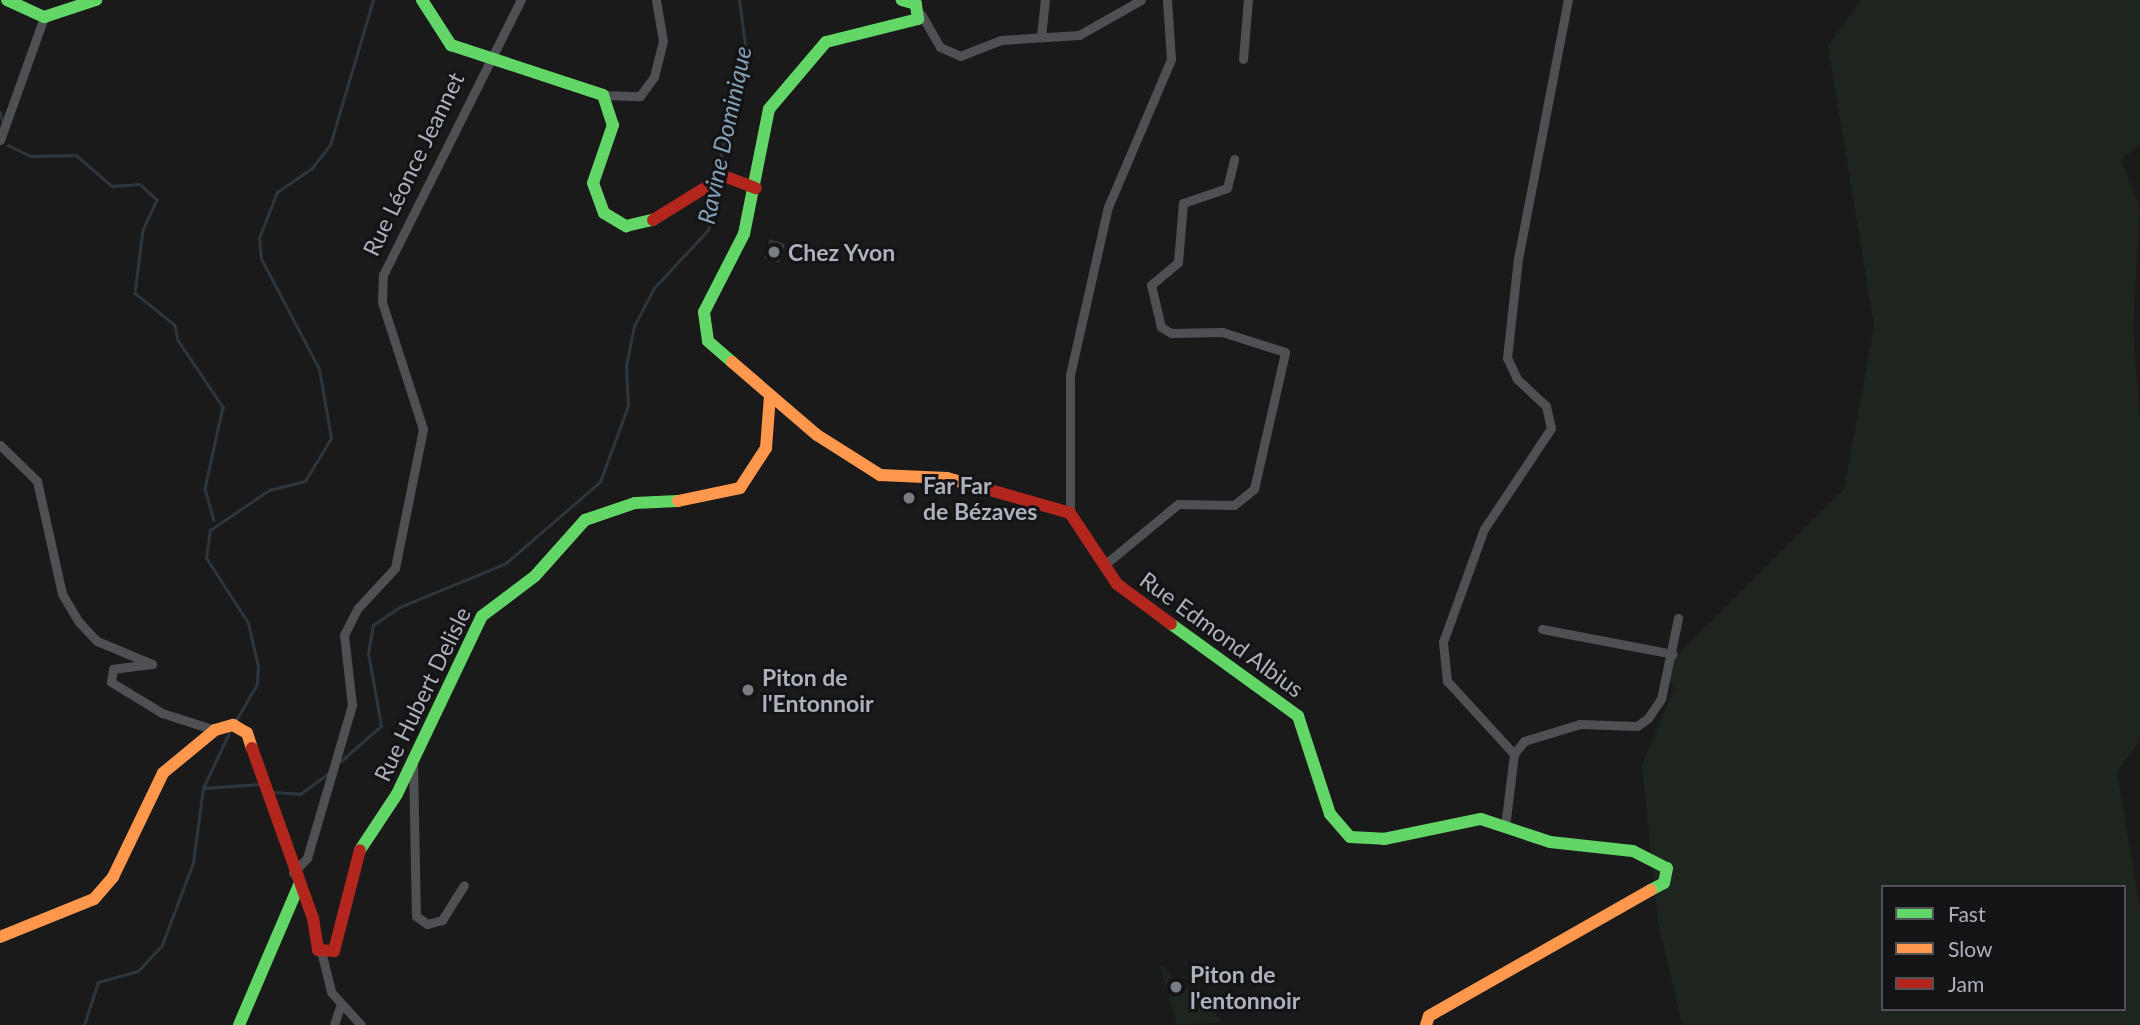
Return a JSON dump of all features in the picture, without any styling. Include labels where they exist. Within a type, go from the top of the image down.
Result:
[{"type":"main road","points":[[7,0],[44,17],[96,0]]},
{"type":"main road","points":[[422,0],[451,45],[487,61],[603,95],[613,125],[593,183],[604,213],[626,226],[650,222],[724,176],[751,186]]},
{"type":"main road","points":[[902,0],[916,4],[921,14],[914,22],[836,37],[801,68],[769,109],[751,186],[744,234],[703,322],[708,341],[770,396],[880,475],[958,480],[1070,513]]},
{"type":"main road","name":"Rue Hubert Delisle","points":[[322,955],[337,942],[354,859],[413,762],[492,603],[534,576],[585,520],[635,503],[707,499],[740,488],[766,448],[770,396]]},
{"type":"main road","name":"Rue Edmond Albius","points":[[1070,513],[1103,566],[1141,602],[1298,716],[1330,814],[1350,837],[1384,839],[1481,819],[1550,842],[1649,855],[1671,875],[1575,939],[1429,1016],[1426,1025]]},
{"type":"main road","points":[[0,937],[94,899],[113,877],[152,787],[220,729],[247,733],[322,955]]},
{"type":"main road","name":"Rue Léonce Jeannet","points":[[239,1025],[296,879]]},
{"type":"street","name":"Rue Léonce Jeannet","points":[[296,879],[307,858],[352,705],[344,635],[358,608],[395,568],[423,429],[382,302],[383,275],[487,61],[521,0]]},
{"type":"street","points":[[603,95],[640,96],[654,77],[663,41],[656,0]]},
{"type":"street","points":[[1041,37],[1045,0]]},
{"type":"street","points":[[921,14],[940,47],[960,56],[1001,40],[1079,34],[1141,0]]},
{"type":"street","points":[[1070,513],[1070,375],[1108,207],[1171,59],[1167,0]]},
{"type":"street","points":[[1243,59],[1248,0]]},
{"type":"street","points":[[1514,754],[1447,681],[1443,642],[1484,529],[1551,428],[1546,406],[1517,379],[1507,358],[1518,260],[1568,0]]},
{"type":"street","points":[[0,140],[44,17]]},
{"type":"street","points":[[1103,566],[1178,504],[1234,505],[1254,489],[1285,352],[1222,332],[1171,333],[1161,327],[1151,285],[1178,262],[1183,203],[1227,188],[1234,159]]},
{"type":"street","points":[[0,445],[37,481],[62,594],[79,622],[97,641],[152,664],[113,669],[111,682],[162,713],[220,729]]},
{"type":"street","points":[[1504,827],[1514,754],[1524,741],[1580,724],[1637,726],[1661,699],[1673,654],[1678,618]]},
{"type":"street","points":[[1542,629],[1673,654]]},
{"type":"street","points":[[413,762],[416,916],[427,924],[442,920],[464,884]]},
{"type":"street","points":[[322,955],[340,1007],[361,1025]]},
{"type":"street","points":[[334,1025],[340,1007]]},
{"type":"shaded area","points":[[1861,0],[2140,0],[2140,144],[2121,160],[2140,208],[2133,328],[2140,419],[2140,741],[2117,772],[2140,908],[2140,1025],[1682,1025],[1658,922],[1642,765],[1674,689],[1663,669],[1844,489],[1874,326],[1828,46]]},
{"type":"shaded area","name":"Piton de l'entonnoir","points":[[1159,964],[1224,1022],[1177,1025]]},
{"type":"building","name":"Chez Yvon","points":[[770,239],[785,244],[779,263],[764,258]]},
{"type":"waterway","points":[[235,722],[257,684],[258,667],[248,623],[206,558],[210,530],[269,490],[305,481],[331,438],[319,369],[261,259],[259,238],[277,192],[312,168],[330,145],[373,0]]},
{"type":"waterway","name":"Ravine Dominique","points":[[718,174],[732,88],[746,52],[739,0]]},
{"type":"waterway","points":[[0,112],[3,122]]},
{"type":"waterway","points":[[8,145],[31,156],[76,155],[112,186],[140,184],[157,200],[143,230],[135,293],[175,325],[178,340],[223,407],[205,489],[214,520]]},
{"type":"waterway","name":"Ravine Dominique","points":[[341,761],[381,726],[368,653],[373,625],[400,607],[506,563],[600,482],[628,406],[626,366],[634,326],[654,288],[708,230],[716,188]]},
{"type":"waterway","points":[[84,1025],[98,982],[138,971],[162,945],[193,863],[203,788],[230,731]]},
{"type":"waterway","name":"Ravine Dominique","points":[[274,792],[300,794],[329,773]]},
{"type":"waterway","name":"Ravine Dominique","points":[[204,788],[260,784]]},
{"type":"traffic: fast","points":[[7,0],[44,17],[96,0]]},
{"type":"traffic: fast","points":[[422,0],[451,45],[603,95],[613,125],[593,183],[604,213],[626,226],[653,220]]},
{"type":"traffic: fast","points":[[732,362],[708,341],[704,312],[744,234],[769,109],[826,42],[918,19],[916,4],[902,0]]},
{"type":"traffic: fast","points":[[360,850],[397,794],[482,616],[535,576],[585,520],[635,503],[678,501]]},
{"type":"traffic: fast","points":[[1171,624],[1298,716],[1330,814],[1350,837],[1384,839],[1481,819],[1550,842],[1633,851],[1667,868],[1664,883],[1651,890]]},
{"type":"traffic: fast","points":[[239,1025],[299,885]]},
{"type":"traffic: slow","points":[[732,362],[817,435],[880,475],[947,478],[990,490]]},
{"type":"traffic: slow","points":[[678,501],[740,488],[766,448],[770,396]]},
{"type":"traffic: slow","points":[[0,937],[94,899],[113,877],[163,773],[215,730],[233,725],[247,733],[252,748]]},
{"type":"traffic: slow","points":[[1426,1025],[1429,1016],[1651,890]]},
{"type":"traffic: jam","points":[[653,220],[724,176],[756,188]]},
{"type":"traffic: jam","points":[[990,490],[1070,513],[1117,584],[1171,624]]},
{"type":"traffic: jam","points":[[252,748],[313,918],[318,950],[334,951],[360,850]]},
{"type":"place","name":"Chez Yvon","points":[[774,252]]},
{"type":"place","name":"Far Far de Bézaves","points":[[909,498]]},
{"type":"place","name":"Piton de l'Entonnoir","points":[[748,690]]},
{"type":"place","name":"Piton de l'entonnoir","points":[[1176,987]]}]
